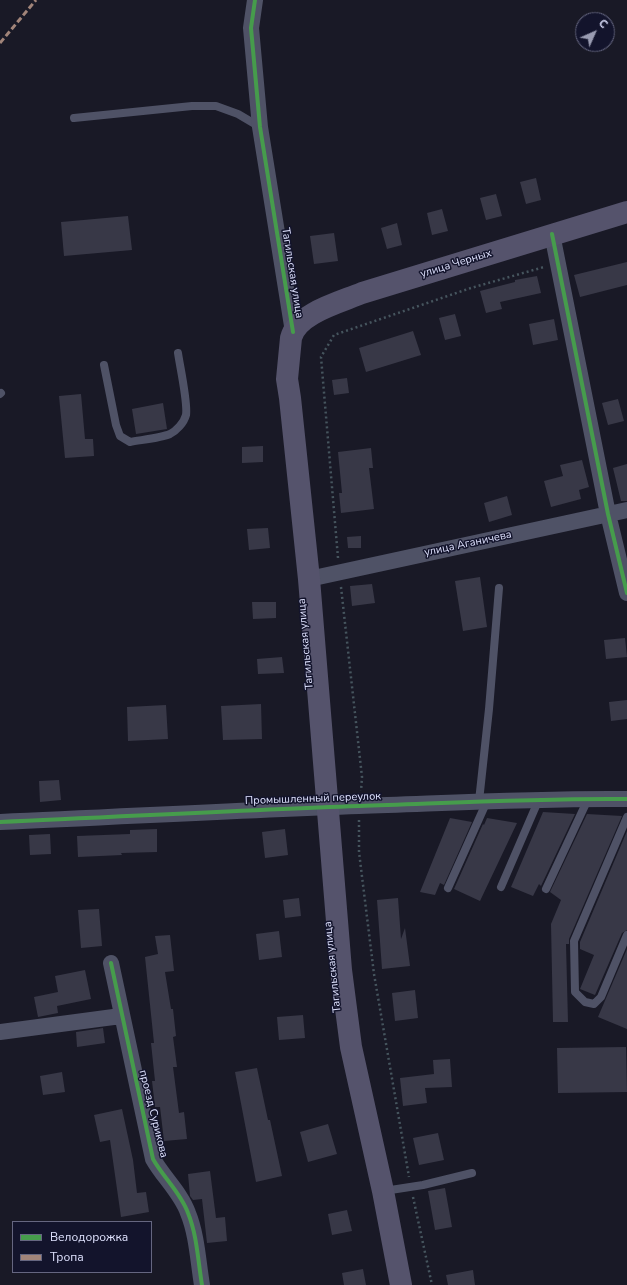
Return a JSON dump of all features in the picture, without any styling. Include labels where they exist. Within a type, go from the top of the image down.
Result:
[{"type":"main road","name":"улица Черных","points":[[293,332],[308,317],[326,307],[362,293],[627,212]]},
{"type":"main road","name":"Тагильская улица","points":[[293,332],[288,360],[287,379],[309,579],[341,970],[351,1047],[384,1191],[401,1285]]},
{"type":"street","name":"Тагильская улица","points":[[255,0],[251,28],[260,127],[293,332]]},
{"type":"street","points":[[552,234],[608,514],[627,593]]},
{"type":"street","name":"улица Аганичева","points":[[309,579],[627,510]]},
{"type":"street","name":"Промышленный переулок","points":[[0,822],[328,806],[539,799],[627,799]]},
{"type":"street","name":"проезд Сурикова","points":[[110,963],[153,1158],[188,1212],[194,1236],[202,1285]]},
{"type":"street","points":[[0,1032],[121,1016]]},
{"type":"lane","points":[[74,118],[192,106],[216,106],[238,114],[260,127]]},
{"type":"lane","points":[[104,365],[116,426],[120,436],[130,442],[170,434],[183,422],[186,415],[178,354]]},
{"type":"lane","points":[[448,888],[483,801],[498,588]]},
{"type":"lane","points":[[501,887],[539,799]]},
{"type":"lane","points":[[546,889],[588,799]]},
{"type":"lane","points":[[627,817],[574,941],[575,992],[585,1002],[594,1004],[601,996],[627,935]]},
{"type":"lane","points":[[384,1191],[472,1173]]},
{"type":"path","points":[[432,1285],[411,1186],[374,974],[360,852],[359,806],[362,778],[339,572],[321,357],[334,335],[471,288],[558,263]]},
{"type":"building","points":[[536,178],[541,200],[526,204],[520,182]]},
{"type":"building","points":[[496,194],[502,216],[486,220],[480,198]]},
{"type":"building","points":[[442,209],[448,231],[432,235],[427,213]]},
{"type":"building","points":[[128,216],[132,250],[64,256],[61,222]]},
{"type":"building","points":[[397,223],[402,245],[387,249],[381,228]]},
{"type":"building","points":[[334,233],[338,261],[314,264],[310,236]]},
{"type":"building","points":[[627,262],[627,285],[580,297],[574,275]]},
{"type":"building","points":[[537,276],[541,293],[500,302],[502,309],[486,313],[480,291],[515,282],[515,280]]},
{"type":"building","points":[[455,314],[461,336],[445,340],[439,318]]},
{"type":"building","points":[[554,319],[558,340],[533,345],[529,324]]},
{"type":"building","points":[[413,331],[421,355],[366,372],[359,348]]},
{"type":"building","points":[[347,378],[349,393],[334,395],[332,380]]},
{"type":"building","points":[[81,394],[85,439],[93,439],[94,456],[65,458],[59,396]]},
{"type":"building","points":[[618,399],[624,421],[608,425],[602,403]]},
{"type":"building","points":[[163,403],[167,429],[136,434],[132,409]]},
{"type":"building","points":[[263,446],[263,462],[242,463],[242,447]]},
{"type":"building","points":[[371,448],[373,468],[369,468],[374,509],[341,513],[339,493],[342,493],[338,452]]},
{"type":"building","points":[[582,460],[589,487],[579,490],[581,499],[551,507],[544,481],[563,476],[560,465]]},
{"type":"building","points":[[627,464],[627,501],[621,501],[613,468]]},
{"type":"building","points":[[507,496],[512,515],[489,522],[484,503]]},
{"type":"building","points":[[268,528],[270,548],[249,550],[247,529]]},
{"type":"building","points":[[361,536],[361,548],[348,548],[347,537]]},
{"type":"building","points":[[480,577],[487,627],[463,631],[455,581]]},
{"type":"building","points":[[372,584],[375,603],[352,606],[350,586]]},
{"type":"building","points":[[252,602],[276,602],[276,618],[253,619]]},
{"type":"building","points":[[625,638],[627,657],[606,659],[604,640]]},
{"type":"building","points":[[282,657],[284,673],[258,674],[257,659]]},
{"type":"building","points":[[627,700],[627,719],[611,721],[609,702]]},
{"type":"building","points":[[261,704],[262,739],[223,740],[221,706]]},
{"type":"building","points":[[166,705],[168,739],[128,741],[127,707]]},
{"type":"building","points":[[59,780],[61,800],[40,802],[39,781]]},
{"type":"building","points":[[543,812],[575,814],[541,886],[539,884],[533,896],[511,887]]},
{"type":"building","points":[[587,814],[622,816],[569,939],[569,944],[566,944],[568,1022],[553,1022],[551,924],[561,900],[550,892]]},
{"type":"building","points":[[450,818],[472,822],[444,885],[440,883],[435,895],[420,892]]},
{"type":"building","points":[[487,818],[517,823],[480,901],[454,889]]},
{"type":"building","points":[[157,829],[157,852],[121,853],[122,855],[78,857],[77,836],[130,834],[130,830]]},
{"type":"building","points":[[285,829],[288,855],[265,858],[262,832]]},
{"type":"building","points":[[627,831],[627,930],[622,933],[595,995],[580,989],[594,955],[580,949],[580,942]]},
{"type":"building","points":[[50,834],[51,854],[30,855],[29,835]]},
{"type":"building","points":[[299,898],[301,916],[285,918],[283,900]]},
{"type":"building","points":[[398,898],[401,939],[405,928],[410,966],[382,969],[377,900]]},
{"type":"building","points":[[99,909],[102,946],[81,948],[78,910]]},
{"type":"building","points":[[279,931],[282,957],[259,960],[256,934]]},
{"type":"building","points":[[170,935],[174,971],[165,972],[171,1009],[173,1009],[176,1036],[173,1037],[177,1067],[173,1067],[179,1113],[184,1112],[187,1139],[164,1141],[160,1107],[155,1107],[152,1081],[155,1081],[151,1043],[154,1043],[145,957],[158,954],[155,936]]},
{"type":"building","points":[[627,949],[627,1029],[598,1017]]},
{"type":"building","points":[[85,970],[91,999],[57,1006],[58,1013],[38,1017],[34,997],[58,992],[55,976]]},
{"type":"building","points":[[415,990],[418,1018],[395,1021],[392,993]]},
{"type":"building","points":[[303,1015],[305,1038],[279,1040],[277,1017]]},
{"type":"building","points":[[103,1028],[105,1043],[77,1047],[76,1032]]},
{"type":"building","points":[[626,1047],[627,1092],[558,1093],[557,1048]]},
{"type":"building","points":[[450,1059],[452,1087],[425,1088],[427,1103],[403,1106],[400,1078],[434,1074],[433,1060]]},
{"type":"building","points":[[257,1068],[282,1176],[256,1182],[235,1072]]},
{"type":"building","points":[[62,1072],[65,1092],[43,1095],[40,1076]]},
{"type":"building","points":[[122,1109],[133,1160],[137,1193],[146,1192],[149,1212],[121,1217],[110,1140],[100,1142],[94,1115]]},
{"type":"building","points":[[328,1124],[337,1154],[308,1162],[300,1132]]},
{"type":"building","points":[[438,1133],[444,1160],[419,1165],[413,1138]]},
{"type":"building","points":[[210,1171],[216,1218],[225,1217],[227,1241],[207,1243],[202,1199],[193,1200],[190,1196],[188,1174]]},
{"type":"building","points":[[445,1188],[452,1227],[435,1230],[428,1191]]},
{"type":"building","points":[[347,1210],[352,1231],[332,1235],[328,1214]]},
{"type":"building","points":[[363,1269],[366,1285],[344,1285],[342,1273]]},
{"type":"building","points":[[473,1270],[475,1285],[448,1285],[446,1275]]},
{"type":"marked path","points":[[0,43],[36,0]]},
{"type":"cycle path","points":[[255,0],[251,28],[260,127],[293,332]]},
{"type":"cycle path","points":[[552,234],[608,514],[627,593]]},
{"type":"cycle path","points":[[0,822],[269,809],[560,799],[627,799]]},
{"type":"cycle path","points":[[111,963],[153,1159],[181,1199],[188,1213],[195,1239],[202,1285]]}]
